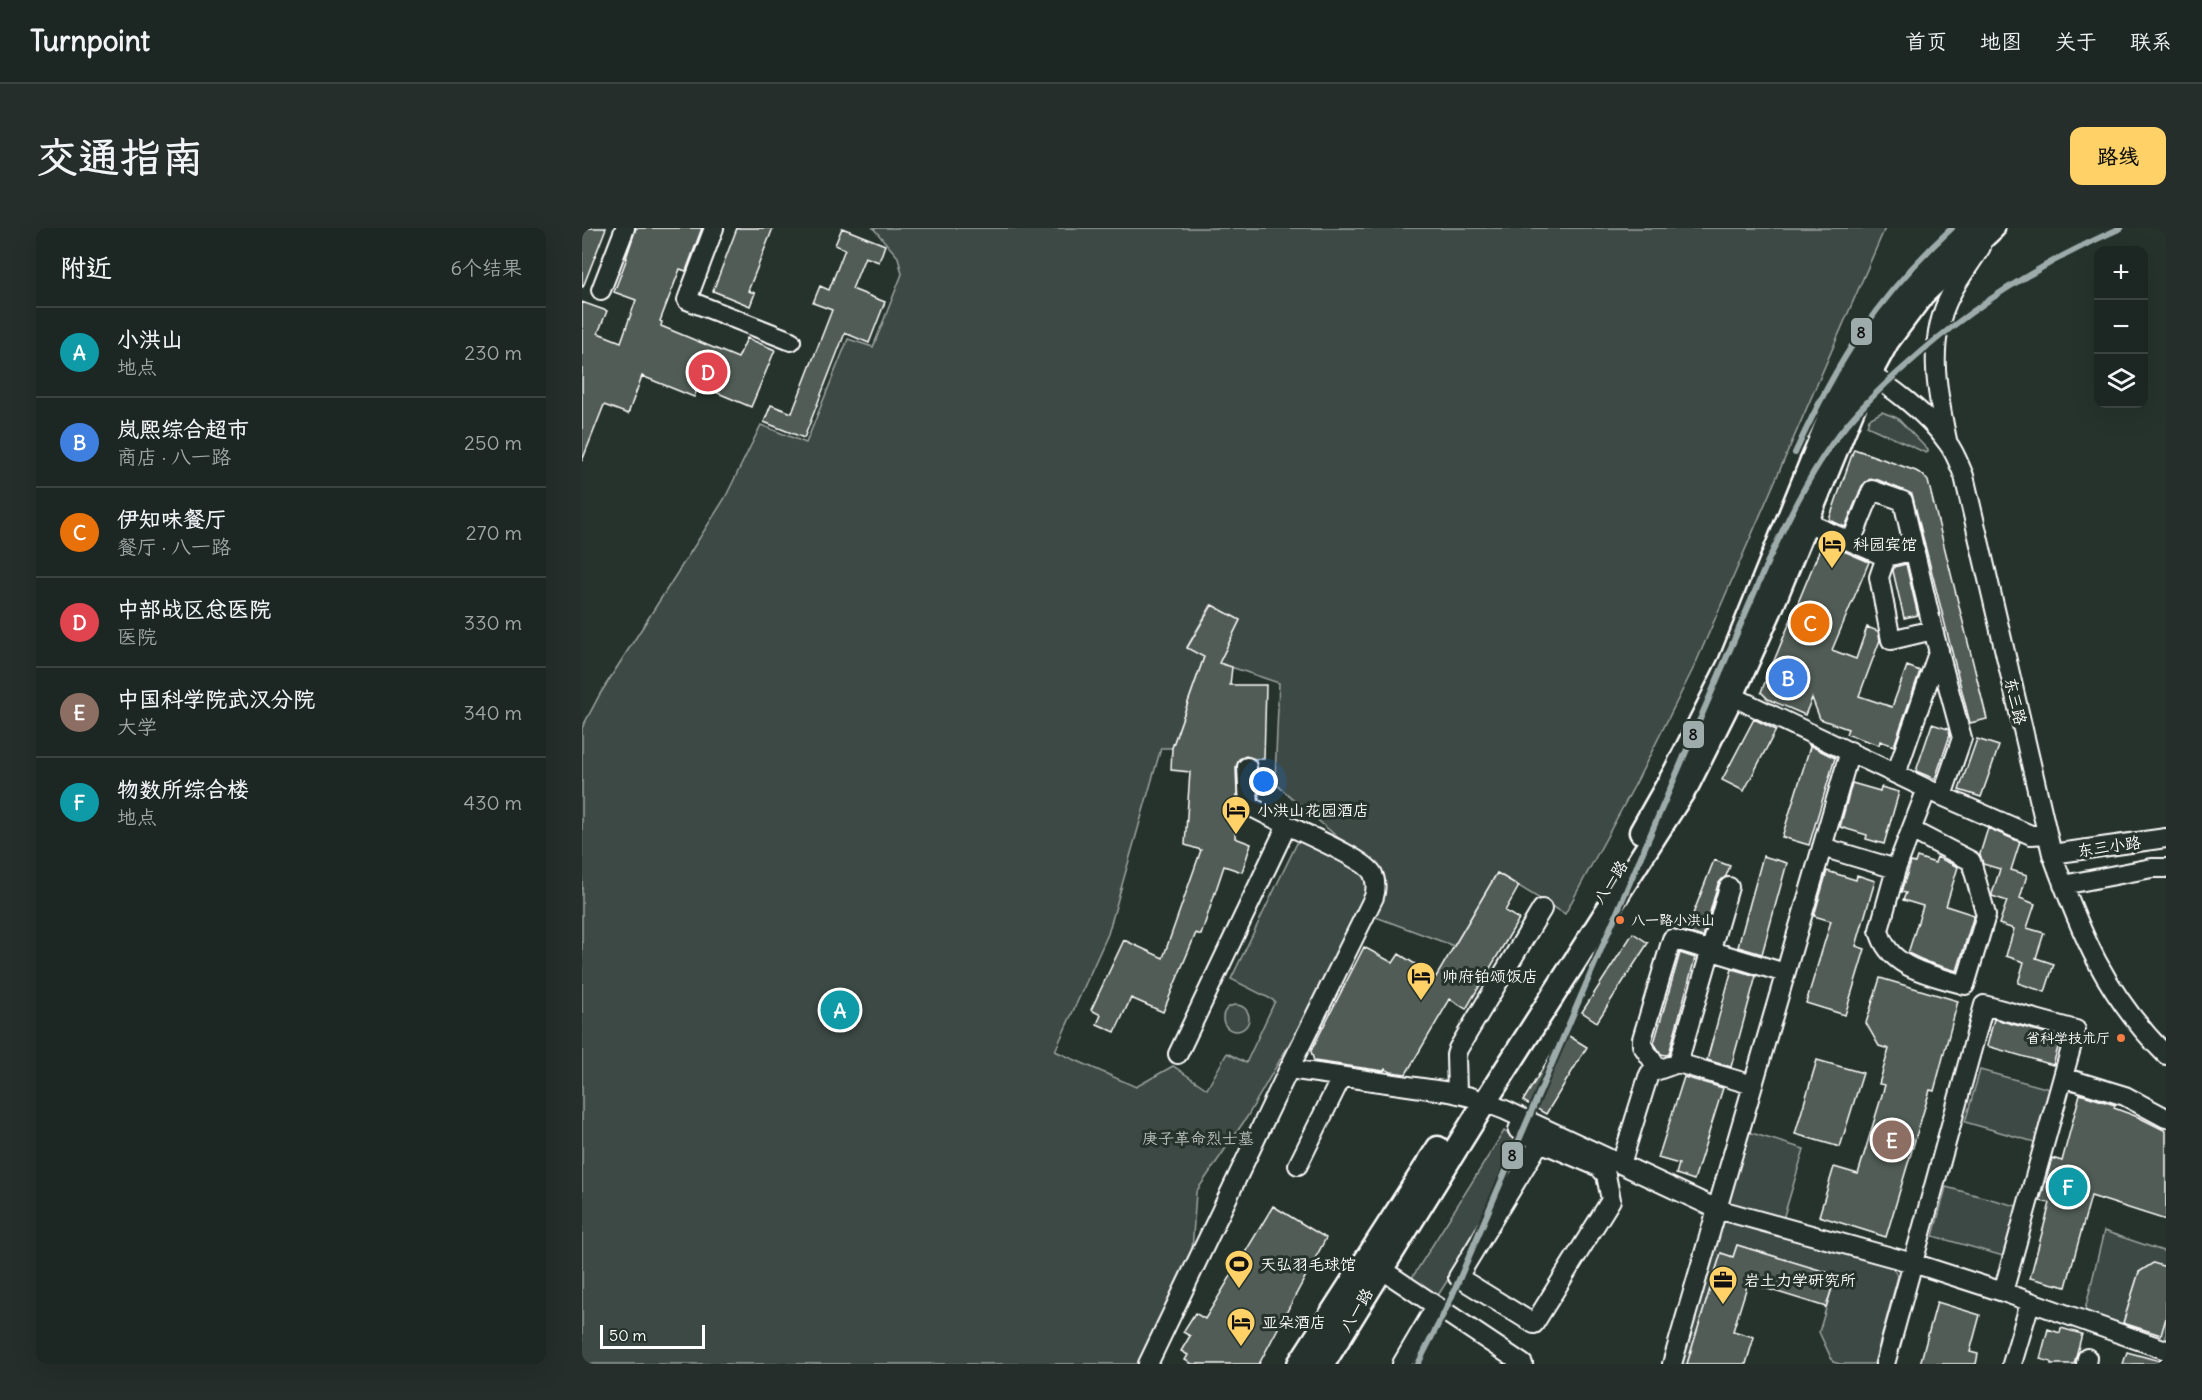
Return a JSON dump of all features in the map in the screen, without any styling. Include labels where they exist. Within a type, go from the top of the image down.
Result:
[{"type":"main road","name":"八一路","points":[[1299,1364],[1629,852],[1695,736],[1742,636],[1830,416],[1861,369],[1893,305],[1969,228]]},
{"type":"main road","points":[[1861,369],[1887,342],[1916,302],[1939,277],[1993,228]]},
{"type":"main road","name":"八一路","points":[[1323,1364],[1381,1269],[1471,1098],[1672,810],[1708,745],[1732,696],[1806,522],[1829,465],[1861,369]]},
{"type":"street","points":[[601,290],[625,228]]},
{"type":"street","points":[[714,228],[687,300],[791,341]]},
{"type":"street","points":[[1947,440],[1936,386],[1935,361],[1939,328],[1950,295],[1993,228]]},
{"type":"street","name":"东三路","points":[[1861,369],[1922,414],[1947,440],[1964,476],[2052,854],[2082,932],[2110,986],[2144,1034],[2166,1056]]},
{"type":"street","points":[[1851,542],[1872,490],[1903,501],[1933,630],[1962,738],[1935,793],[1911,830],[1896,869],[1879,930],[1890,952],[1908,967],[1965,985],[1986,915],[1971,861],[1911,830]]},
{"type":"street","points":[[1806,522],[1886,557],[1915,550]]},
{"type":"street","points":[[1886,557],[1879,577],[1891,640],[1933,630]]},
{"type":"street","points":[[1896,774],[1939,650]]},
{"type":"street","points":[[1732,696],[1935,793],[2031,835],[2047,834]]},
{"type":"street","points":[[1672,1364],[1850,752]]},
{"type":"street","points":[[1148,1364],[1374,897],[1376,887],[1373,874],[1361,863],[1249,806],[1247,767]]},
{"type":"street","points":[[1178,1054],[1287,825]]},
{"type":"street","name":"东三小路","points":[[2052,854],[2166,838]]},
{"type":"street","points":[[1822,847],[1896,869]]},
{"type":"street","points":[[2063,885],[2152,868],[2166,868]]},
{"type":"street","points":[[1678,1062],[1729,887]]},
{"type":"street","points":[[1471,1098],[1456,1055],[1458,1049],[1542,909]]},
{"type":"street","points":[[1658,1069],[1642,1045],[1641,1039],[1672,939],[1785,973]]},
{"type":"street","points":[[1885,1364],[1983,1005],[2076,1030],[2003,1292]]},
{"type":"street","points":[[1621,1164],[1648,1077],[1658,1069],[1678,1062],[1753,1085]]},
{"type":"street","points":[[1289,1069],[1471,1098],[1523,1119],[1717,1209],[1913,1263],[2003,1292],[2166,1350]]},
{"type":"street","points":[[2063,1077],[2119,1094],[2166,1118]]},
{"type":"street","points":[[1298,1166],[1341,1078]]},
{"type":"street","points":[[1523,1119],[1518,1130],[1599,1167],[1606,1175],[1611,1200],[1534,1324],[1458,1277],[1540,1142]]},
{"type":"street","points":[[1381,1269],[1523,1364]]},
{"type":"street","points":[[2012,1364],[2030,1303]]},
{"type":"street","points":[[1402,1364],[1436,1306]]},
{"type":"green space","name":"庚子革命烈士墓","points":[[873,228],[1885,228],[1695,665],[1637,781],[1565,914],[1497,873],[1454,946],[1373,916],[1378,872],[1277,785],[1275,779],[1279,683],[1219,663],[1240,620],[1211,605],[1187,647],[1204,657],[1172,748],[1161,748],[1108,934],[1055,1051],[1136,1087],[1173,1066],[1207,1089],[1227,1053],[1246,1063],[1275,1001],[1231,979],[1298,841],[1353,867],[1371,881],[1363,904],[1293,1037],[1247,1117],[1196,1192],[1192,1251],[1141,1364],[582,1364],[582,728],[600,694],[725,498],[761,425],[806,443],[848,339],[873,347],[902,274],[898,257]]},
{"type":"green space","points":[[1882,412],[1897,418],[1928,452],[1867,426],[1869,419]]},
{"type":"green space","points":[[1236,1005],[1245,1009],[1249,1018],[1245,1027],[1236,1031],[1227,1027],[1223,1018],[1227,1009]]},
{"type":"green space","points":[[1980,1070],[2053,1090],[2038,1143],[1965,1122]]},
{"type":"green space","points":[[1504,1131],[1531,1148],[1437,1297],[1410,1281]]},
{"type":"green space","points":[[1748,1132],[1804,1149],[1783,1219],[1727,1204]]},
{"type":"green space","points":[[1946,1187],[2020,1207],[2007,1254],[2003,1256],[1933,1236]]},
{"type":"green space","points":[[1723,1217],[1890,1264],[1898,1276],[1874,1364],[1833,1362],[1819,1332],[1836,1275],[1737,1245],[1733,1257],[1721,1253],[1687,1364],[1680,1364]]},
{"type":"green space","points":[[2104,1231],[2166,1252],[2166,1267],[2153,1264],[2139,1272],[2123,1323],[2160,1335],[2166,1318],[2166,1341],[2084,1314]]},
{"type":"building","points":[[582,228],[606,228],[583,287],[582,287]]},
{"type":"building","points":[[636,228],[702,228],[686,271],[680,269],[660,321],[661,326],[738,358],[747,338],[775,350],[751,407],[699,385],[694,397],[642,376],[628,414],[604,405],[582,461],[582,302],[607,311],[598,333],[621,342],[636,300],[614,292]]},
{"type":"building","points":[[737,228],[773,228],[748,291],[755,293],[750,306],[713,291]]},
{"type":"building","points":[[842,228],[885,245],[879,262],[865,257],[852,289],[885,302],[869,343],[845,333],[804,438],[764,422],[771,405],[792,413],[832,310],[813,303],[820,286],[829,290],[845,249],[835,245]]},
{"type":"building","points":[[1854,449],[1916,471],[1928,481],[1987,719],[1970,723],[1912,494],[1876,479],[1870,479],[1862,486],[1845,527],[1829,520]]},
{"type":"building","points":[[1823,542],[1869,562],[1832,650],[1856,659],[1867,627],[1878,631],[1880,640],[1859,696],[1892,707],[1907,666],[1920,671],[1894,746],[1880,741],[1879,745],[1846,734],[1848,729],[1820,719],[1812,698],[1805,715],[1768,699],[1761,692]]},
{"type":"building","points":[[1906,564],[1918,615],[1904,618],[1893,571],[1894,567]]},
{"type":"building","points":[[1212,605],[1240,620],[1219,663],[1232,667],[1230,685],[1266,685],[1264,759],[1246,756],[1239,759],[1236,767],[1235,838],[1251,844],[1242,872],[1224,866],[1201,935],[1196,933],[1163,1012],[1131,998],[1115,1032],[1097,1024],[1101,1015],[1091,1010],[1124,940],[1163,958],[1201,850],[1185,845],[1190,772],[1171,770],[1172,748],[1204,657],[1187,648]]},
{"type":"building","points":[[1754,719],[1776,730],[1744,791],[1722,780]]},
{"type":"building","points":[[1932,724],[1948,729],[1950,735],[1935,779],[1916,771]]},
{"type":"building","points":[[1977,739],[1999,746],[1981,797],[1959,790]]},
{"type":"building","points":[[1809,745],[1835,758],[1809,845],[1782,837]]},
{"type":"building","points":[[1852,783],[1880,791],[1881,787],[1899,792],[1884,844],[1866,839],[1867,835],[1840,827]]},
{"type":"building","points":[[1988,828],[2020,842],[2011,870],[2027,875],[2020,898],[2035,904],[2027,928],[2044,933],[2036,958],[2054,964],[2045,992],[2018,983],[2024,962],[2006,956],[2014,929],[1999,924],[2007,901],[1992,896],[2000,869],[1983,864],[1980,854]]},
{"type":"building","points":[[1763,856],[1787,863],[1762,954],[1738,947]]},
{"type":"building","points":[[1917,857],[1935,863],[1937,857],[1958,867],[1946,906],[1974,915],[1957,971],[1927,962],[1908,953],[1923,906],[1903,900],[1906,893],[1901,892],[1911,862],[1915,863]]},
{"type":"building","points":[[1714,860],[1730,866],[1726,876],[1718,884],[1703,937],[1686,932]]},
{"type":"building","points":[[1827,871],[1856,880],[1857,875],[1875,881],[1856,946],[1865,949],[1845,1015],[1806,1003],[1831,921],[1814,916]]},
{"type":"building","points":[[1497,873],[1519,886],[1505,911],[1519,919],[1466,1009],[1450,999],[1406,1074],[1385,1069],[1384,1071],[1314,1061],[1311,1051],[1364,947],[1393,963],[1399,954],[1436,977]]},
{"type":"building","points":[[1633,933],[1648,943],[1597,1022],[1582,1012]]},
{"type":"building","points":[[1680,953],[1695,958],[1669,1054],[1666,1055],[1661,1054],[1654,1043]]},
{"type":"building","points":[[1732,969],[1756,976],[1731,1067],[1707,1060]]},
{"type":"building","points":[[1880,978],[1958,1001],[1934,1091],[1930,1090],[1886,1237],[1819,1216],[1834,1167],[1858,1174],[1885,1085],[1879,1084],[1889,1049],[1879,1046],[1866,1023]]},
{"type":"building","points":[[1994,1019],[2061,1037],[2053,1065],[1987,1046]]},
{"type":"building","points":[[1564,1033],[1587,1047],[1546,1114],[1523,1101]]},
{"type":"building","points":[[1817,1060],[1863,1073],[1840,1147],[1795,1134]]},
{"type":"building","points":[[1684,1077],[1723,1088],[1694,1180],[1676,1174],[1679,1164],[1658,1158]]},
{"type":"building","points":[[2080,1094],[2115,1105],[2114,1108],[2166,1131],[2166,1220],[2091,1196],[2066,1287],[2030,1278],[2050,1203],[2040,1201],[2052,1158],[2062,1161]]},
{"type":"building","points":[[1273,1206],[1326,1238],[1259,1364],[1192,1364],[1185,1360],[1188,1355],[1181,1351],[1190,1336],[1183,1332],[1195,1313],[1205,1319]]},
{"type":"building","points":[[1737,1245],[1836,1275],[1826,1307],[1748,1283],[1733,1331],[1754,1337],[1746,1364],[1687,1364],[1721,1253],[1733,1257]]},
{"type":"building","points":[[2153,1263],[2166,1267],[2166,1318],[2161,1335],[2123,1323],[2139,1272]]},
{"type":"building","points":[[1937,1302],[1980,1315],[1970,1352],[1978,1354],[1976,1364],[1920,1364]]},
{"type":"building","points":[[2061,1328],[2082,1334],[2074,1364],[2051,1364],[2051,1362],[2040,1359],[2048,1329],[2060,1333]]},
{"type":"building","points":[[2127,1352],[2160,1361],[2159,1364],[2123,1364]]},
{"type":"transit line","name":"8","points":[[1795,453],[1827,389],[1861,332],[1902,279],[1952,228]]},
{"type":"transit line","name":"8","points":[[1418,1364],[1449,1303],[1768,561],[1813,473],[1849,422],[1868,401],[1934,341],[2010,286],[2064,255],[2121,228]]},
{"type":"place","name":"中部战区总医院","points":[[708,372]]},
{"type":"place","name":"科园宾馆","points":[[1832,570]]},
{"type":"place","name":"伊知味餐厅","points":[[1810,623]]},
{"type":"place","name":"岚熙综合超市","points":[[1788,678]]},
{"type":"place","name":"小洪山花园酒店","points":[[1236,836]]},
{"type":"place","name":"八一路小洪山","points":[[1620,920]]},
{"type":"place","name":"帅府铂颂饭店","points":[[1421,1002]]},
{"type":"place","name":"小洪山","points":[[840,1010]]},
{"type":"place","name":"省科学技术厅","points":[[2121,1038]]},
{"type":"place","name":"中国科学院武汉分院","points":[[1892,1140]]},
{"type":"place","name":"物数所综合楼","points":[[2068,1187]]},
{"type":"place","name":"天弘羽毛球馆","points":[[1239,1290]]},
{"type":"place","name":"岩土力学研究所","points":[[1723,1306]]},
{"type":"place","name":"亚朵酒店","points":[[1241,1348]]}]
